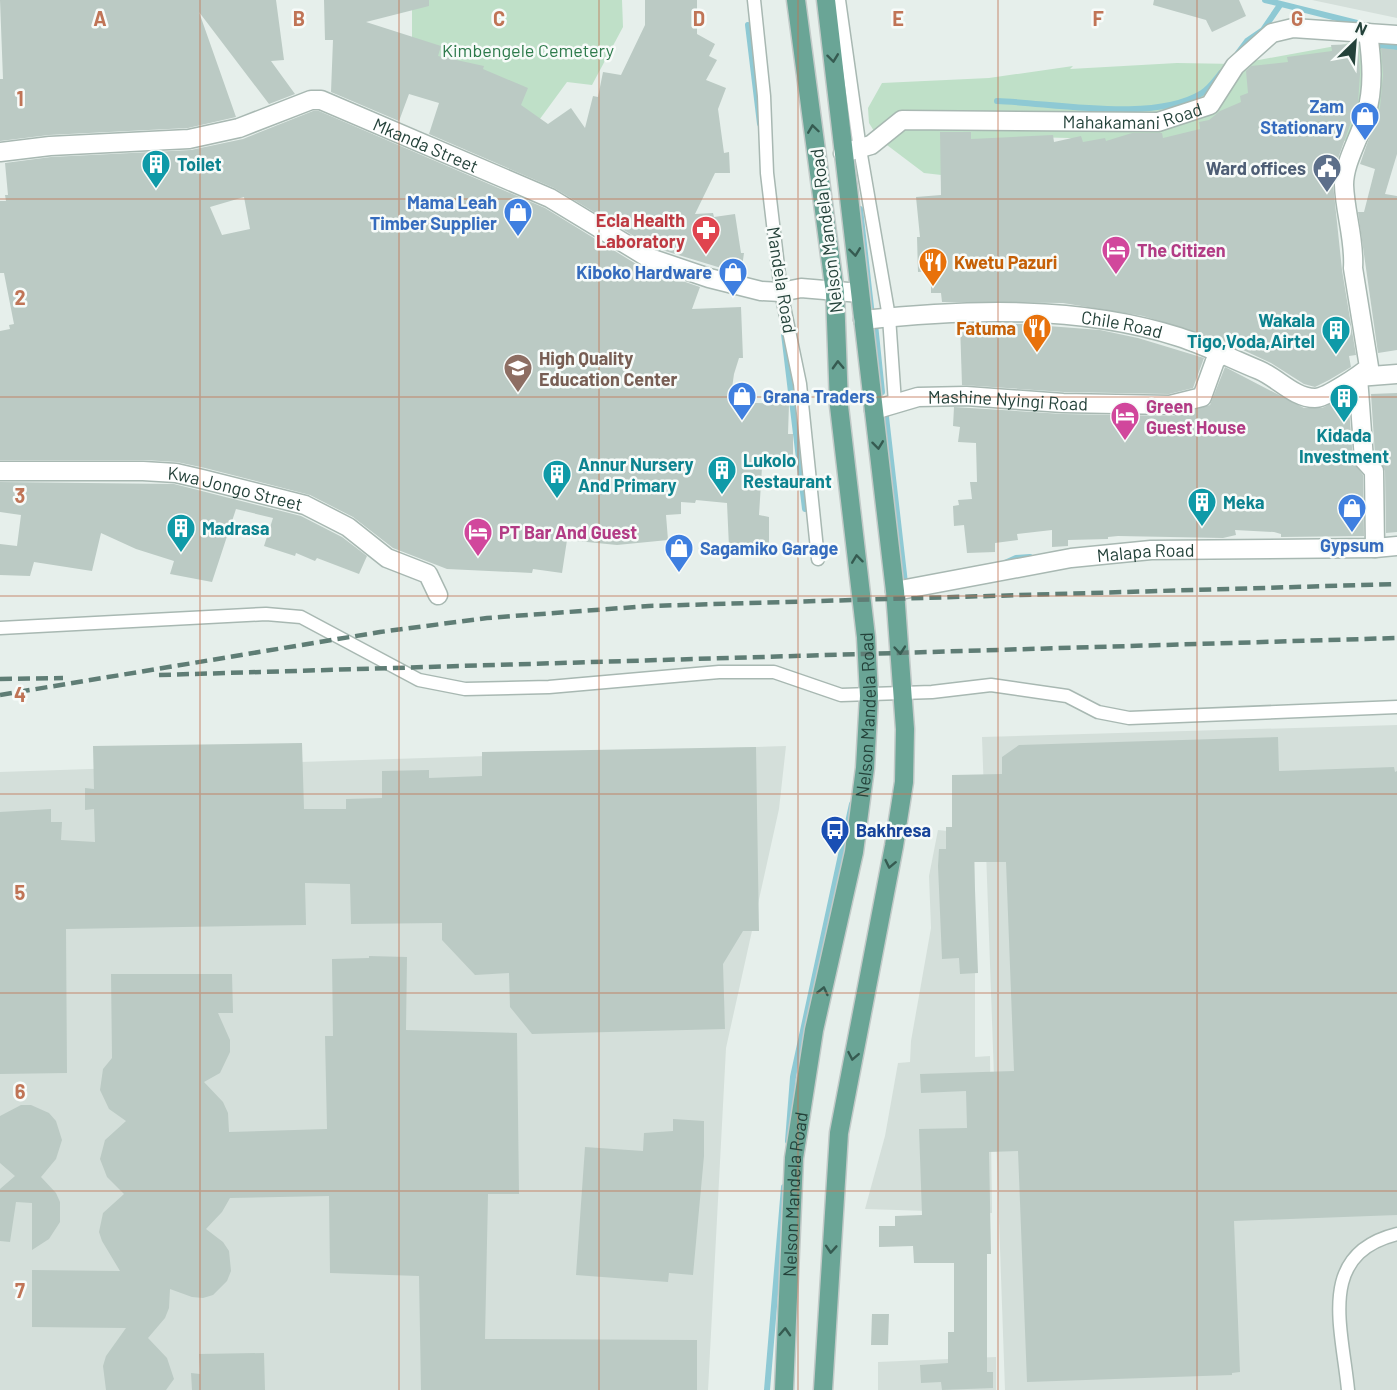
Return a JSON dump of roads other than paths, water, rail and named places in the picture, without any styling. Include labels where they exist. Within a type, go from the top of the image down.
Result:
[{"type":"main road","name":"Nelson Mandela Road","points":[[784,1390],[794,1158],[814,1030],[854,852],[866,768],[868,696],[867,637],[839,406],[835,293],[795,0]]},
{"type":"main road","name":"Nelson Mandela Road","points":[[823,1390],[839,1133],[904,782],[902,693],[895,591],[860,293],[852,151],[826,0]]},
{"type":"street","name":"Mahakamani Road","points":[[852,151],[871,145],[902,120],[1158,122],[1210,105],[1235,66],[1272,33],[1293,28],[1397,35]]},
{"type":"street","points":[[1368,33],[1372,64],[1370,95],[1366,116],[1344,184],[1354,255],[1353,268],[1369,367],[1358,377],[1364,460],[1374,471],[1375,548]]},
{"type":"street","name":"Mkanda Street","points":[[0,152],[50,146],[189,139],[239,128],[311,100],[321,100],[550,198],[647,257],[710,278],[761,291],[781,292],[801,288],[835,293],[860,293]]},
{"type":"street","name":"Chile Road","points":[[863,320],[1020,312],[1077,317],[1157,330],[1223,353],[1275,378],[1299,396],[1317,398],[1358,377],[1397,374]]},
{"type":"street","name":"Mashine Nyingi Road","points":[[874,410],[918,397],[966,396],[1063,403],[1170,405],[1202,397],[1215,362],[1223,353]]},
{"type":"street","name":"Kwa Jongo Street","points":[[0,471],[176,473],[305,505],[348,527],[387,558],[428,574],[438,595]]},
{"type":"street","name":"Malapa Road","points":[[895,591],[1071,558],[1151,550],[1397,546]]},
{"type":"lane","name":"Mandela Road","points":[[754,0],[764,96],[767,173],[781,292],[800,384],[818,559]]},
{"type":"lane","points":[[838,0],[852,151],[889,317],[895,403]]},
{"type":"lane","points":[[0,628],[266,614],[301,617],[419,680],[442,686],[494,690],[719,672],[774,672],[841,695],[868,696],[991,686],[1066,696],[1098,712],[1129,718],[1397,707]]},
{"type":"lane","points":[[1348,1390],[1340,1284],[1348,1263],[1364,1247],[1397,1234]]},
{"type":"waterway","points":[[1265,0],[1361,24]]},
{"type":"waterway","points":[[1238,53],[1247,41],[1263,30],[1280,5]]},
{"type":"waterway","points":[[748,25],[760,124]]},
{"type":"waterway","points":[[1371,45],[1397,47]]},
{"type":"waterway","points":[[997,101],[1102,109],[1157,107],[1181,102],[1202,93],[1221,73]]},
{"type":"waterway","points":[[860,209],[872,316]]},
{"type":"waterway","points":[[875,324],[882,392]]},
{"type":"waterway","points":[[784,334],[805,509]]},
{"type":"waterway","points":[[885,408],[905,583]]},
{"type":"waterway","points":[[1005,563],[1016,558],[1030,557]]},
{"type":"waterway","points":[[788,1141],[793,1077],[852,804]]},
{"type":"waterway","points":[[767,1390],[784,1187]]},
{"type":"railway","points":[[0,695],[380,632],[487,618],[649,606],[1397,584]]},
{"type":"railway","points":[[159,675],[1397,638]]},
{"type":"railway","points":[[0,679],[63,678]]},
{"type":"place","name":"Zam Stationary","points":[[1365,142]]},
{"type":"place","name":"Toilet","points":[[156,190]]},
{"type":"place","name":"Ward offices","points":[[1327,194]]},
{"type":"place","name":"Mama Leah Timber Supplier","points":[[518,238]]},
{"type":"place","name":"Ecla Health Laboratory","points":[[706,256]]},
{"type":"place","name":"The Citizen","points":[[1116,276]]},
{"type":"place","name":"Kwetu Pazuri","points":[[933,288]]},
{"type":"place","name":"Kiboko Hardware","points":[[733,298]]},
{"type":"place","name":"Fatuma","points":[[1037,354]]},
{"type":"place","name":"Wakala Tigo,Voda,Airtel","points":[[1336,356]]},
{"type":"place","name":"High Quality Education Center","points":[[518,394]]},
{"type":"place","name":"Grana Traders","points":[[742,422]]},
{"type":"place","name":"Kidada Investment","points":[[1344,424]]},
{"type":"place","name":"Green Guest House","points":[[1125,442]]},
{"type":"place","name":"Lukolo Restaurant","points":[[722,496]]},
{"type":"place","name":"Annur Nursery And Primary","points":[[557,500]]},
{"type":"place","name":"Meka","points":[[1202,528]]},
{"type":"place","name":"Gypsum","points":[[1352,534]]},
{"type":"place","name":"Madrasa","points":[[181,554]]},
{"type":"place","name":"PT Bar And Guest","points":[[478,558]]},
{"type":"place","name":"Sagamiko Garage","points":[[679,574]]},
{"type":"place","name":"Bakhresa","points":[[835,856]]},
{"type":"park label","name":"Kimbengele Cemetery","points":[[528,50]]}]
